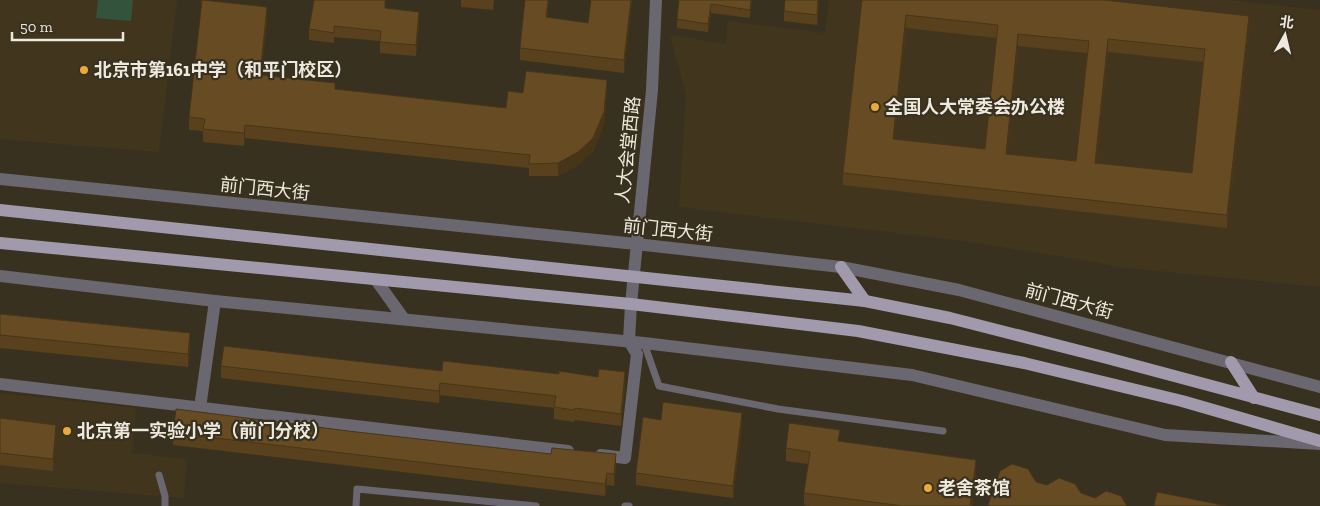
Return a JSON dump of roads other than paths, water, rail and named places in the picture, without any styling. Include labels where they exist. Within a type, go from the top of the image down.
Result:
[{"type":"main road","points":[[0,210],[865,301],[950,318],[1320,415]]},
{"type":"main road","points":[[0,243],[631,304],[858,330],[1024,362],[1182,401],[1320,443]]},
{"type":"main road","points":[[840,267],[865,301]]},
{"type":"main road","points":[[1231,362],[1254,398]]},
{"type":"street","name":"人大会堂西路","points":[[200,408],[625,458],[637,354],[629,341],[633,276],[652,90],[656,0]]},
{"type":"street","name":"前门西大街","points":[[0,180],[636,244],[840,267],[959,290],[1320,387]]},
{"type":"street","points":[[0,276],[215,301],[629,341],[912,375],[1165,435],[1320,443]]},
{"type":"street","points":[[376,280],[404,319]]},
{"type":"street","points":[[0,384],[200,408],[215,301]]},
{"type":"lane","points":[[644,343],[659,386],[778,409],[943,431]]},
{"type":"lane","points":[[159,475],[165,496],[165,506]]},
{"type":"lane","points":[[356,506],[358,489],[536,506]]},
{"type":"place","name":"北京市第161中学（和平门校区）","points":[[84,70]]},
{"type":"place","name":"全国人大常委会办公楼","points":[[875,107]]},
{"type":"place","name":"北京第一实验小学（前门分校）","points":[[67,431]]},
{"type":"place","name":"老舍茶馆","points":[[928,488]]}]
